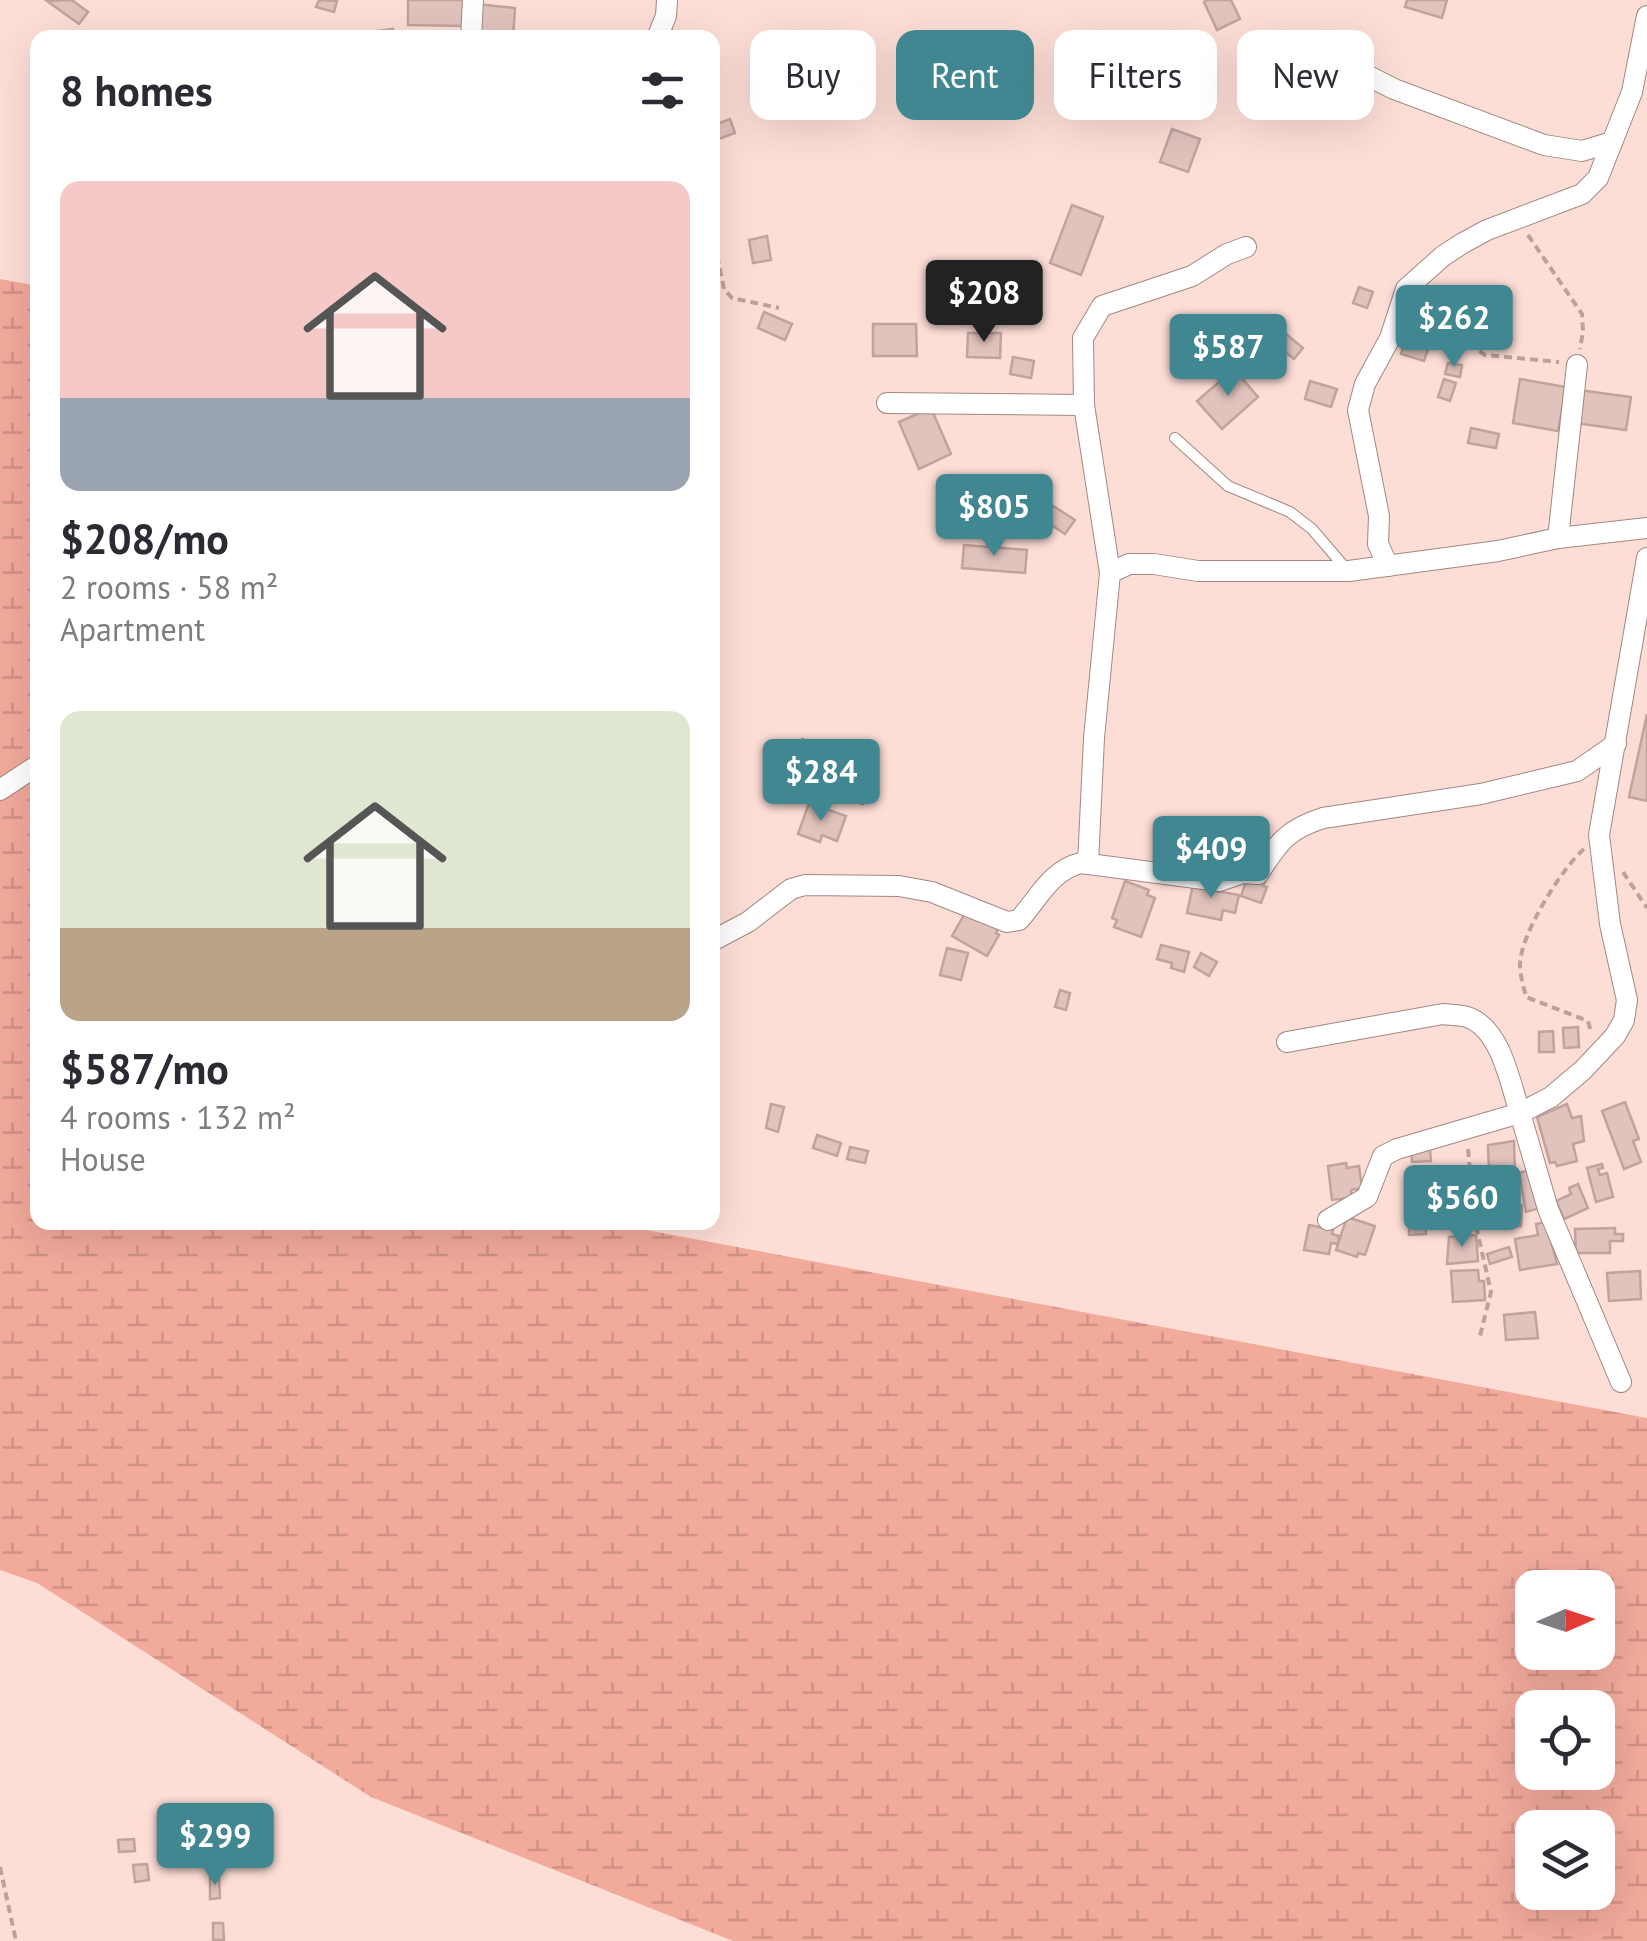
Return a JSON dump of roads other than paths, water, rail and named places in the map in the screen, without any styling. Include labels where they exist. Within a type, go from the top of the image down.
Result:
[{"type":"street","points":[[471,30],[473,0]]},
{"type":"street","points":[[660,30],[668,0]]},
{"type":"street","points":[[1388,566],[1378,544],[1380,516],[1358,410],[1364,384],[1390,338],[1406,289],[1453,249],[1582,194],[1598,178],[1612,142],[1639,95],[1647,16]]},
{"type":"street","points":[[1374,79],[1544,145],[1582,151],[1612,142]]},
{"type":"street","points":[[1088,864],[1096,702],[1110,573],[1084,405],[1083,338],[1102,306],[1192,276],[1246,247]]},
{"type":"street","points":[[1558,538],[1578,362]]},
{"type":"street","points":[[887,403],[1084,405]]},
{"type":"street","points":[[1110,573],[1129,564],[1198,572],[1349,571],[1647,528]]},
{"type":"street","points":[[1328,1220],[1367,1197],[1383,1156],[1520,1113],[1551,1097],[1583,1070],[1615,1036],[1624,1020],[1627,1000],[1610,924],[1599,835],[1647,558]]},
{"type":"street","points":[[720,937],[748,922],[791,889],[805,885],[899,886],[932,892],[995,919],[1018,920],[1066,867],[1088,864],[1219,880],[1258,874],[1283,836],[1298,826],[1322,818],[1481,794],[1577,771],[1616,744]]},
{"type":"street","points":[[0,790],[30,770]]},
{"type":"street","points":[[1287,1042],[1443,1014],[1468,1017],[1486,1028],[1496,1044],[1520,1113],[1548,1210],[1621,1382]]},
{"type":"lane","points":[[1175,438],[1228,486],[1301,520],[1349,571]]}]
